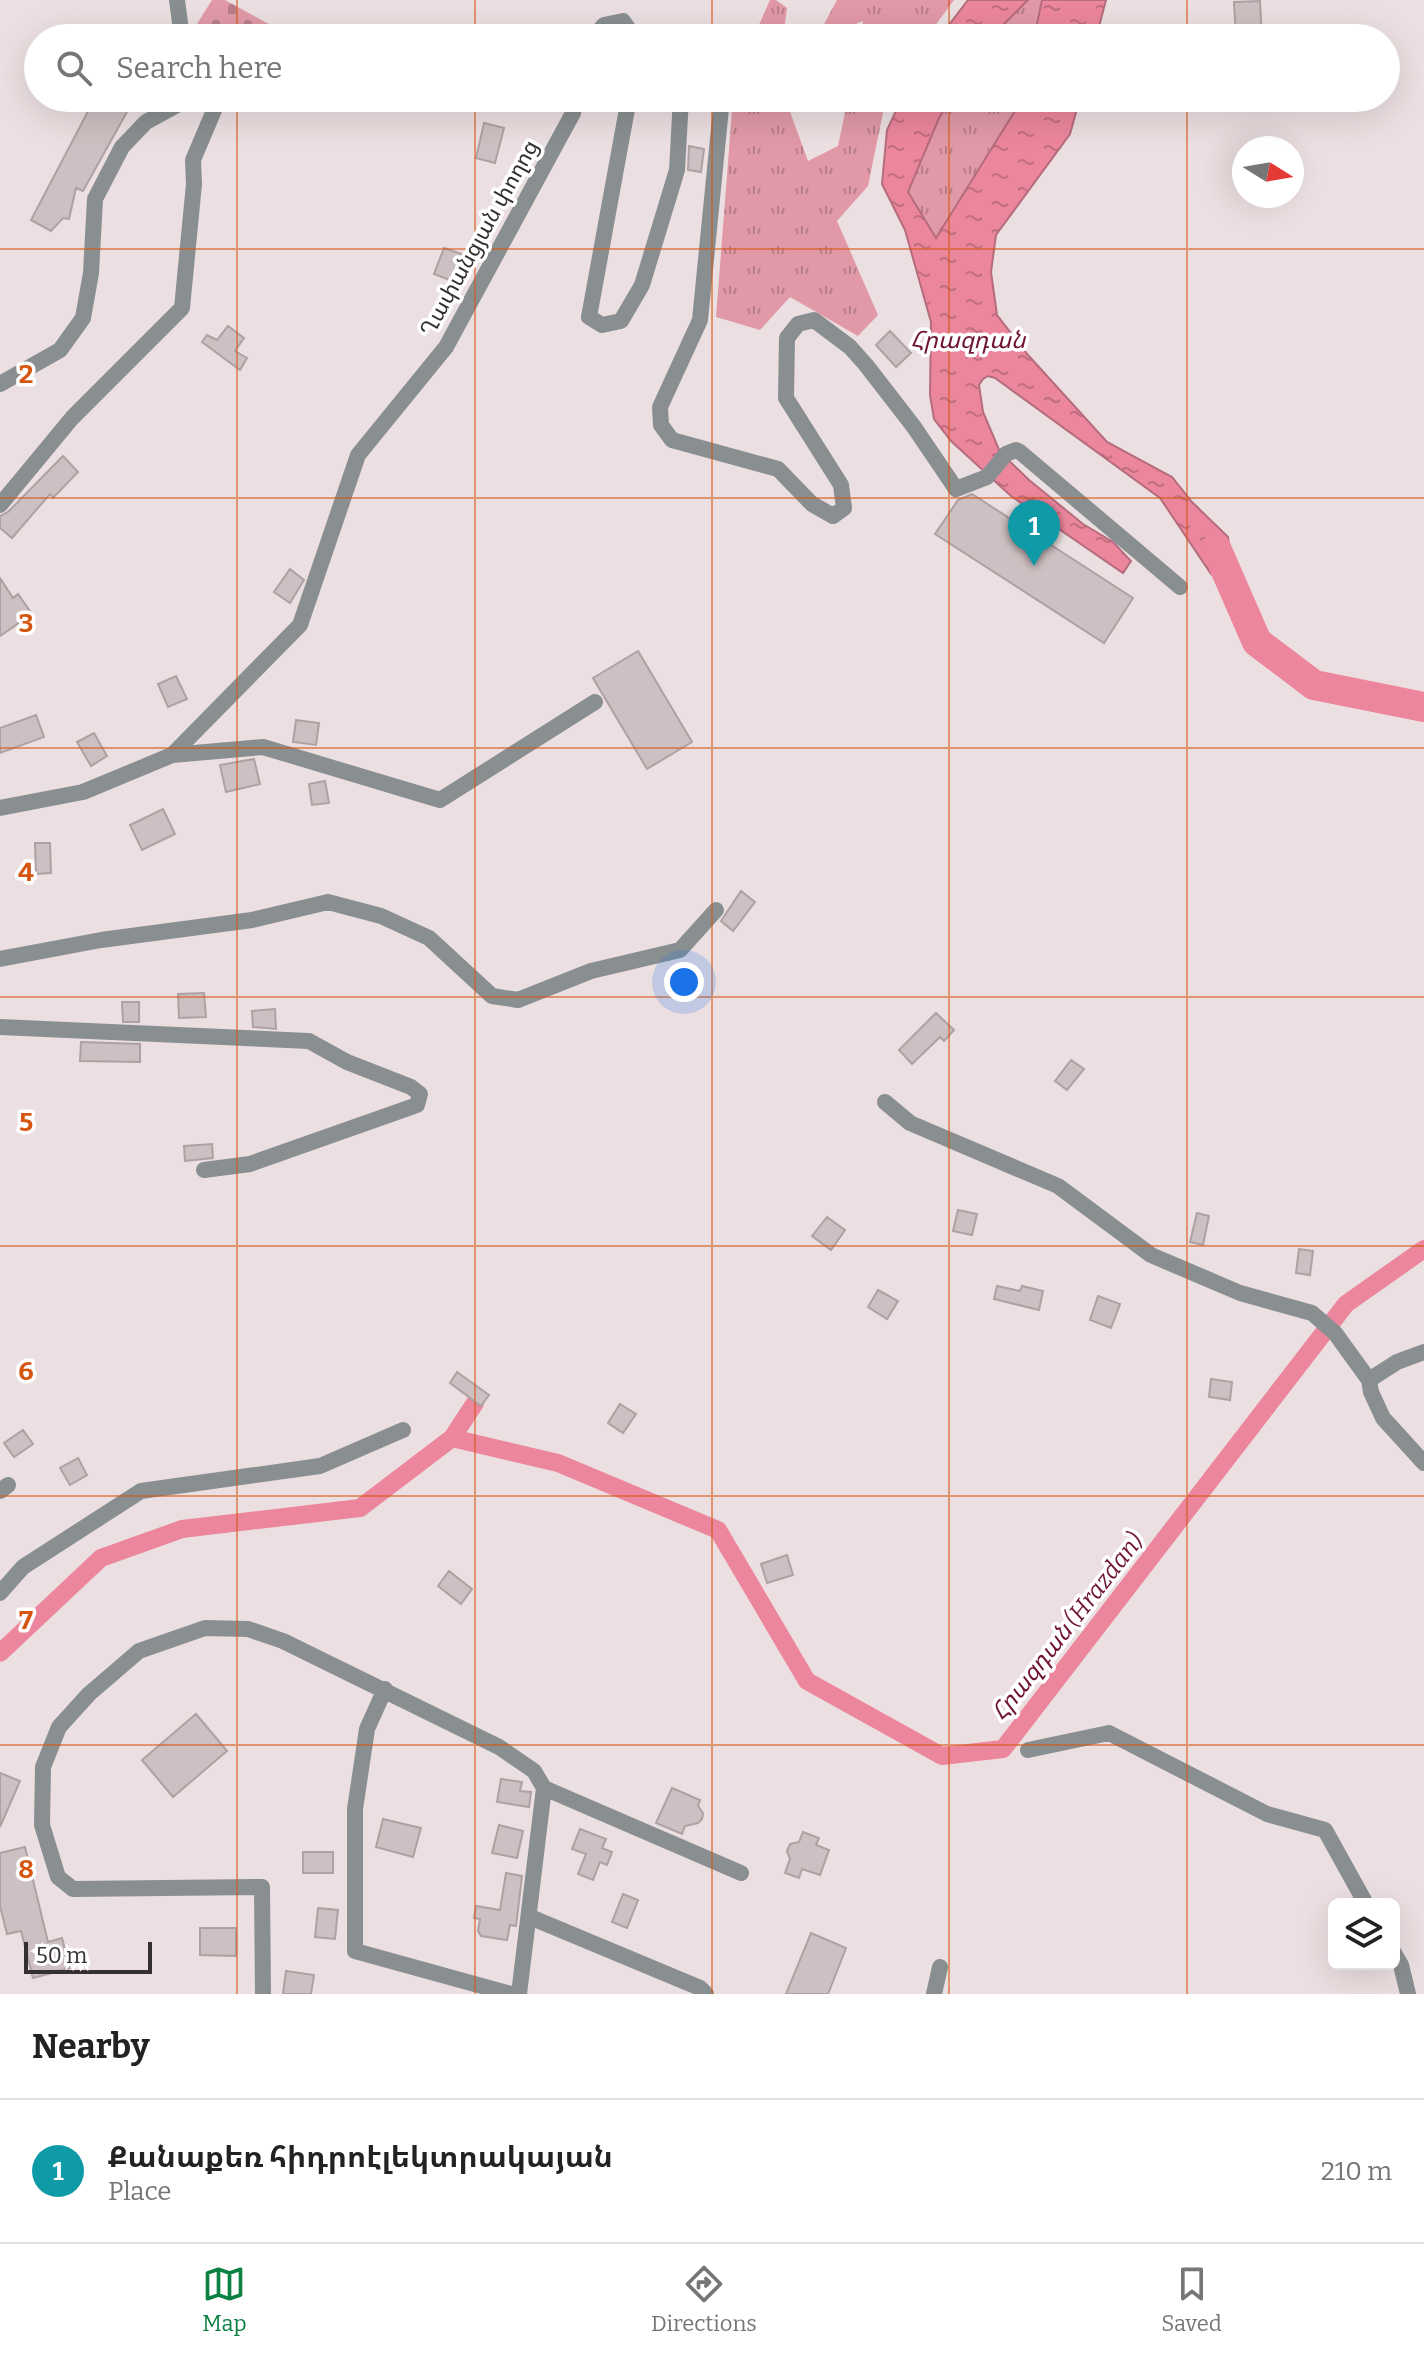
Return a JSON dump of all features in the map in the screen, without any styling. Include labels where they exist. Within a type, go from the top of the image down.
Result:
[{"type":"street","points":[[177,0],[180,24]]},
{"type":"street","points":[[0,384],[60,350],[83,318],[91,273],[95,199],[122,147],[146,122],[164,112]]},
{"type":"street","points":[[0,505],[72,418],[182,308],[194,184],[193,160],[213,112]]},
{"type":"street","name":"Ղափանցյան փողոց","points":[[0,808],[83,792],[172,755],[300,625],[358,455],[446,347],[573,112]]},
{"type":"street","points":[[626,112],[589,317],[602,325],[621,321],[642,285],[677,170],[680,112]]},
{"type":"street","points":[[721,112],[700,320],[660,407],[661,425],[672,440],[778,469],[812,504],[833,516],[844,508],[841,485],[786,398],[787,338],[798,324],[814,320],[850,347],[866,365],[914,427],[956,489],[987,477],[1006,454],[1016,450],[1180,587]]},
{"type":"street","points":[[172,755],[263,747],[440,800],[595,702]]},
{"type":"street","points":[[0,959],[101,940],[252,920],[328,902],[381,916],[429,938],[492,996],[518,1000],[591,971],[680,950],[716,910]]},
{"type":"street","points":[[0,1027],[309,1041],[347,1062],[411,1087],[420,1094],[417,1105],[250,1164],[204,1170]]},
{"type":"street","points":[[885,1102],[910,1123],[1058,1186],[1151,1255],[1240,1293],[1312,1313],[1335,1333],[1369,1380],[1383,1418],[1424,1463]]},
{"type":"street","points":[[1369,1380],[1397,1362],[1424,1352]]},
{"type":"street","points":[[0,1593],[23,1567],[141,1491],[320,1466],[403,1430]]},
{"type":"street","points":[[263,1994],[262,1887],[73,1889],[58,1877],[42,1825],[43,1767],[59,1727],[89,1694],[139,1651],[205,1628],[248,1629],[283,1641],[499,1747],[534,1771],[544,1788],[741,1873]]},
{"type":"street","points":[[385,1689],[367,1729],[355,1809],[355,1951],[511,1994]]},
{"type":"street","points":[[1028,1750],[1109,1733],[1267,1814],[1325,1830],[1363,1898]]},
{"type":"street","points":[[519,1994],[544,1788]]},
{"type":"street","points":[[530,1917],[700,1988],[706,1994]]},
{"type":"street","points":[[1400,1963],[1408,1994]]},
{"type":"street","points":[[934,1994],[940,1967]]},
{"type":"green space","points":[[212,0],[225,0],[269,24],[197,24]]},
{"type":"green space","points":[[770,0],[776,0],[787,8],[785,24],[759,24]]},
{"type":"green space","points":[[837,0],[954,0],[936,24],[863,24],[863,21],[856,24],[824,24]]},
{"type":"green space","points":[[1028,0],[1042,0],[1037,24],[1004,24]]},
{"type":"green space","points":[[732,112],[790,112],[808,161],[838,146],[845,112],[883,112],[868,186],[837,221],[878,315],[858,336],[790,297],[760,330],[716,317]]},
{"type":"green space","points":[[943,112],[1014,112],[936,239],[908,192]]},
{"type":"water","points":[[968,0],[1028,0],[1004,24],[950,24]]},
{"type":"water","points":[[1042,0],[1106,0],[1100,24],[1037,24]]},
{"type":"water","name":"Հրազդան","points":[[895,112],[943,112],[908,192],[936,238],[1014,112],[1076,112],[1070,134],[996,235],[991,272],[997,315],[1028,355],[1107,442],[1172,477],[1192,502],[1228,537],[1234,586],[1211,574],[1160,498],[995,378],[988,376],[979,385],[983,412],[1000,452],[1083,524],[1113,542],[1131,561],[1123,573],[1011,496],[951,441],[934,419],[930,395],[931,322],[905,230],[882,184],[887,130]]},
{"type":"building","points":[[1260,1],[1261,24],[1235,24],[1234,2]]},
{"type":"building","points":[[88,112],[127,112],[83,191],[76,188],[69,219],[63,218],[51,231],[31,220]]},
{"type":"building","points":[[484,123],[504,128],[495,163],[476,158]]},
{"type":"building","points":[[689,146],[704,149],[701,172],[688,170]]},
{"type":"building","points":[[444,248],[462,254],[452,281],[434,274]]},
{"type":"building","points":[[228,326],[244,338],[235,351],[247,358],[240,370],[202,342],[207,335],[217,340]]},
{"type":"building","points":[[890,331],[911,353],[896,367],[876,345]]},
{"type":"building","points":[[63,456],[78,472],[53,498],[50,494],[12,538],[0,528],[0,516],[8,512]]},
{"type":"building","points":[[972,494],[1133,598],[1104,643],[935,534],[958,500]]},
{"type":"building","points":[[290,569],[304,580],[290,603],[274,592]]},
{"type":"building","points":[[0,578],[13,598],[18,594],[32,614],[0,636]]},
{"type":"building","points":[[638,651],[692,742],[647,769],[593,678]]},
{"type":"building","points":[[176,676],[187,699],[168,707],[158,684]]},
{"type":"building","points":[[36,715],[44,737],[0,753],[0,728]]},
{"type":"building","points":[[296,720],[319,723],[316,745],[293,742]]},
{"type":"building","points":[[94,733],[107,756],[91,766],[77,742]]},
{"type":"building","points":[[254,759],[260,784],[226,792],[220,765]]},
{"type":"building","points":[[325,781],[329,803],[312,805],[309,784]]},
{"type":"building","points":[[163,809],[175,834],[142,850],[130,825]]},
{"type":"building","points":[[35,843],[50,843],[51,873],[36,874]]},
{"type":"building","points":[[741,891],[755,902],[733,931],[721,921]]},
{"type":"building","points":[[204,993],[206,1017],[179,1018],[178,994]]},
{"type":"building","points":[[122,1002],[139,1002],[139,1022],[123,1022]]},
{"type":"building","points":[[275,1009],[276,1029],[253,1027],[252,1011]]},
{"type":"building","points":[[936,1013],[954,1030],[944,1041],[940,1037],[912,1064],[899,1050]]},
{"type":"building","points":[[81,1042],[140,1044],[140,1062],[80,1061]]},
{"type":"building","points":[[1071,1060],[1084,1069],[1067,1090],[1055,1081]]},
{"type":"building","points":[[212,1144],[213,1158],[185,1161],[184,1146]]},
{"type":"building","points":[[958,1210],[977,1214],[972,1235],[953,1231]]},
{"type":"building","points":[[1197,1213],[1209,1216],[1203,1245],[1190,1242]]},
{"type":"building","points":[[827,1217],[845,1230],[831,1250],[812,1236]]},
{"type":"building","points":[[1299,1249],[1313,1251],[1310,1275],[1296,1273]]},
{"type":"building","points":[[997,1286],[1020,1291],[1022,1286],[1043,1291],[1039,1310],[994,1299]]},
{"type":"building","points":[[878,1290],[898,1301],[887,1319],[868,1307]]},
{"type":"building","points":[[1098,1296],[1120,1304],[1111,1328],[1090,1320]]},
{"type":"building","points":[[457,1372],[489,1395],[481,1406],[450,1383]]},
{"type":"building","points":[[1211,1379],[1232,1382],[1230,1400],[1209,1397]]},
{"type":"building","points":[[620,1404],[636,1414],[623,1433],[608,1423]]},
{"type":"building","points":[[23,1430],[33,1444],[14,1457],[4,1443]]},
{"type":"building","points":[[78,1458],[87,1475],[70,1485],[60,1468]]},
{"type":"building","points":[[787,1555],[793,1575],[767,1583],[761,1564]]},
{"type":"building","points":[[449,1571],[472,1589],[461,1604],[438,1586]]},
{"type":"building","points":[[196,1714],[227,1751],[173,1797],[142,1760]]},
{"type":"building","points":[[0,1773],[20,1781],[0,1827]]},
{"type":"building","points":[[501,1779],[522,1782],[520,1791],[531,1792],[529,1807],[497,1802]]},
{"type":"building","points":[[672,1788],[700,1800],[698,1806],[703,1813],[698,1823],[685,1826],[682,1834],[656,1823]]},
{"type":"building","points":[[383,1819],[421,1828],[413,1857],[376,1847]]},
{"type":"building","points":[[499,1825],[523,1831],[517,1858],[492,1853]]},
{"type":"building","points":[[580,1829],[606,1839],[602,1848],[612,1852],[607,1865],[600,1862],[593,1880],[578,1874],[586,1854],[572,1849]]},
{"type":"building","points":[[803,1832],[819,1838],[816,1845],[829,1850],[820,1875],[802,1869],[799,1878],[785,1873],[790,1859],[787,1851],[790,1844],[799,1842]]},
{"type":"building","points":[[25,1847],[48,1942],[62,1938],[70,1968],[33,1978],[21,1931],[7,1934],[0,1906],[0,1853]]},
{"type":"building","points":[[303,1852],[333,1852],[333,1873],[303,1873]]},
{"type":"building","points":[[506,1873],[522,1876],[516,1926],[510,1925],[507,1940],[481,1936],[478,1931],[480,1919],[474,1918],[476,1906],[500,1910]]},
{"type":"building","points":[[623,1894],[638,1900],[627,1928],[612,1922]]},
{"type":"building","points":[[318,1908],[338,1910],[335,1939],[315,1937]]},
{"type":"building","points":[[200,1928],[236,1928],[236,1956],[200,1955]]},
{"type":"building","points":[[811,1933],[846,1948],[828,1994],[786,1994]]},
{"type":"building","points":[[286,1971],[314,1975],[311,1994],[283,1994]]},
{"type":"waterway","name":"Հրազդան","points":[[1216,548],[1257,642],[1314,685],[1424,707]]},
{"type":"waterway","name":"Հրազդան (Hrazdan)","points":[[452,1438],[558,1463],[718,1530],[807,1681],[942,1756],[1003,1749],[1346,1304],[1424,1249]]},
{"type":"waterway","points":[[0,1653],[101,1558],[182,1529],[360,1508],[452,1438],[475,1403]]},
{"type":"place","name":"Քանաքեռ հիդրոէլեկտրակայան","points":[[1034,566]]}]
